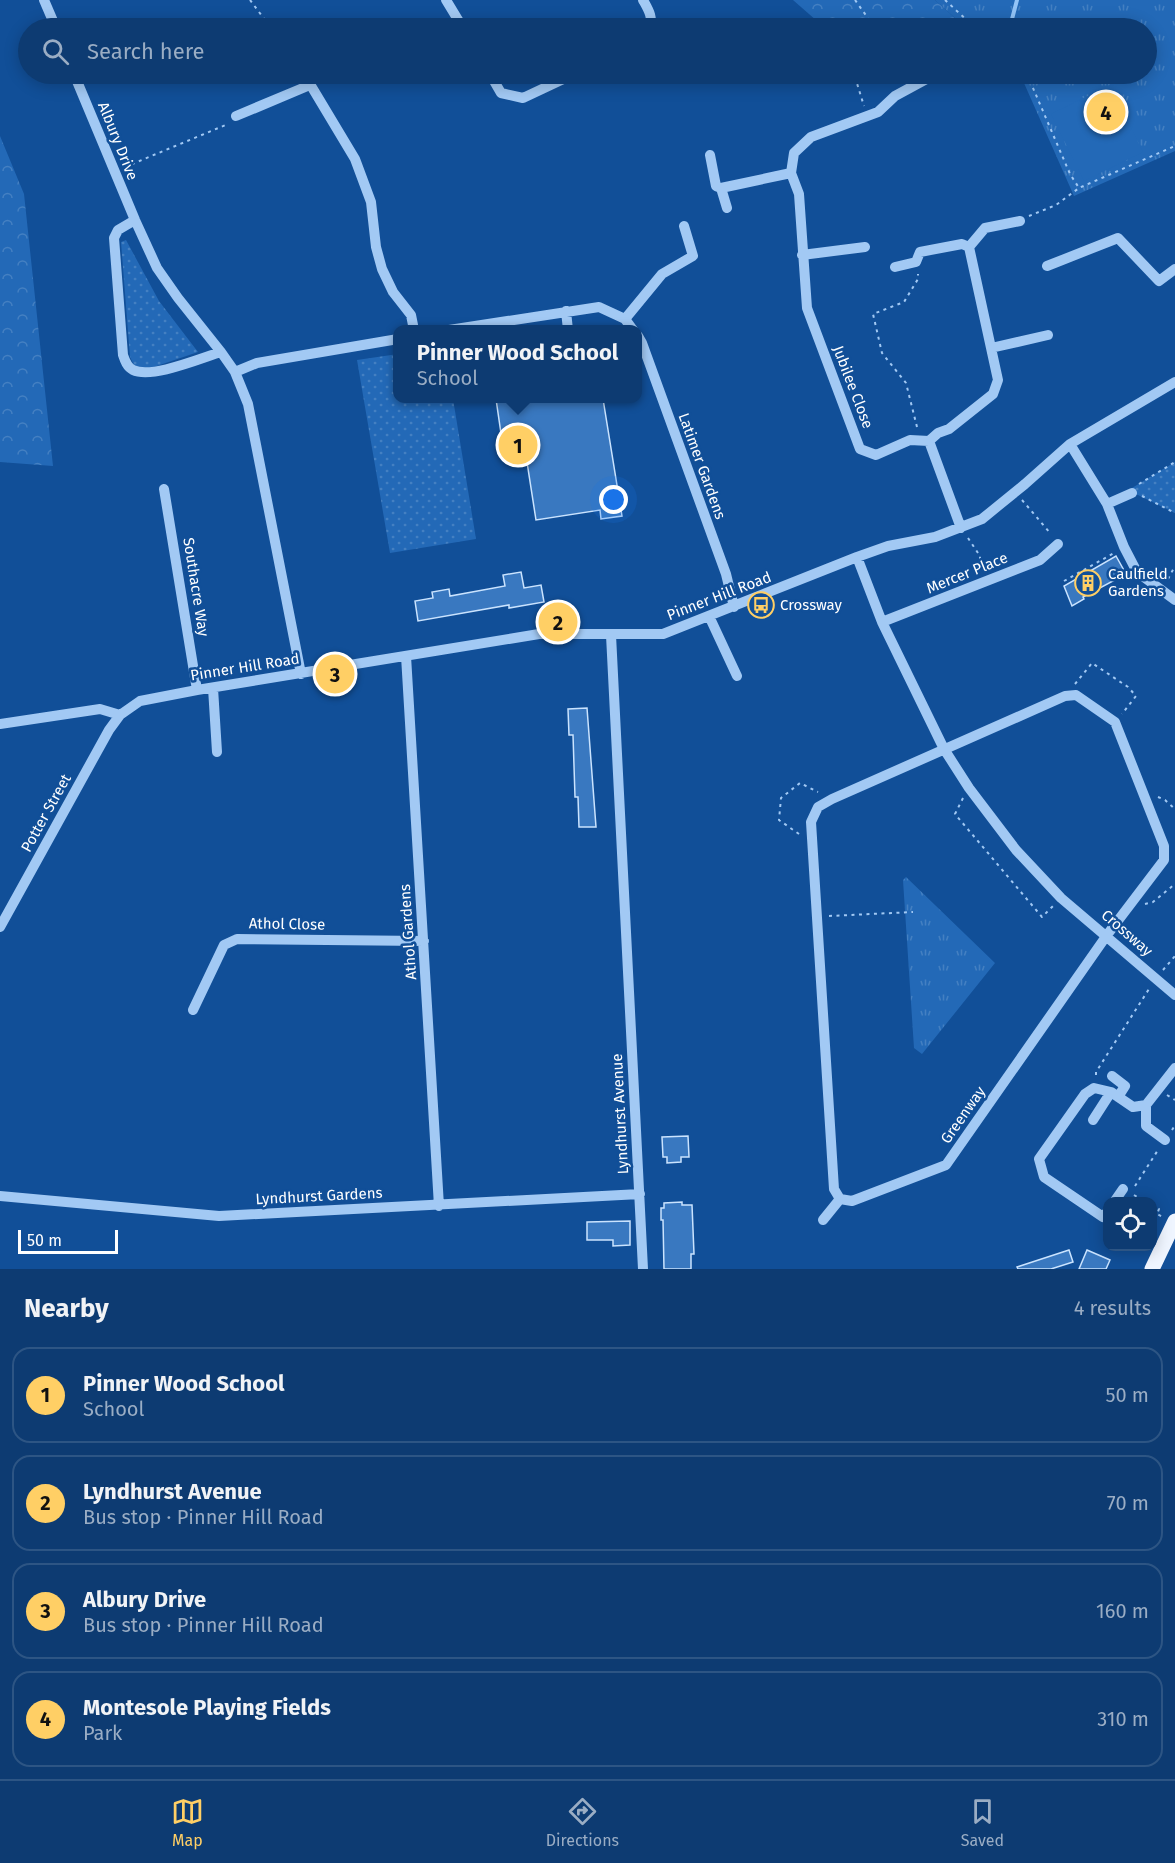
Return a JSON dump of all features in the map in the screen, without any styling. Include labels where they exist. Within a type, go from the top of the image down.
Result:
[{"type":"main road","points":[[1152,1269],[1175,1221]]},
{"type":"street","points":[[44,0],[52,18]]},
{"type":"street","points":[[446,0],[457,18]]},
{"type":"street","points":[[643,0],[650,11],[650,18]]},
{"type":"street","name":"Albury Drive","points":[[78,84],[157,268],[235,372],[248,404],[301,674]]},
{"type":"street","points":[[496,84],[501,93],[523,98],[553,84]]},
{"type":"street","points":[[710,155],[716,186],[721,188],[791,173],[794,153],[811,137],[868,117],[878,112],[895,96],[917,84]]},
{"type":"street","points":[[237,116],[310,85],[355,159],[371,202],[376,247],[382,269],[393,292],[411,315],[413,325]]},
{"type":"street","name":"Jubilee Close","points":[[791,173],[799,194],[807,308],[860,449],[876,455],[910,440],[924,441],[949,429],[993,394],[998,380],[969,247]]},
{"type":"street","points":[[721,188],[727,208]]},
{"type":"street","points":[[135,220],[118,231],[114,238],[123,355],[126,364],[133,370],[151,373],[221,352]]},
{"type":"street","points":[[896,267],[916,262],[920,252],[962,244],[969,247],[985,228],[1020,220]]},
{"type":"street","points":[[626,319],[662,274],[693,256],[684,226]]},
{"type":"street","points":[[1047,266],[1118,238],[1159,281],[1175,269]]},
{"type":"street","points":[[802,255],[865,247]]},
{"type":"street","points":[[480,325],[599,307],[626,319],[630,325]]},
{"type":"street","points":[[566,311],[567,325]]},
{"type":"street","points":[[991,348],[1048,335]]},
{"type":"street","points":[[235,372],[257,363],[393,340]]},
{"type":"street","name":"Latimer Gardens","points":[[642,343],[722,565],[734,607]]},
{"type":"street","name":"Pinner Hill Road","points":[[120,715],[140,701],[539,634],[578,632],[611,635],[663,634],[857,557],[888,546],[935,537],[982,519],[1070,444],[1175,382]]},
{"type":"street","points":[[924,441],[961,528]]},
{"type":"street","points":[[1070,444],[1107,504],[1124,547],[1137,572],[1175,600]]},
{"type":"street","name":"Southacre Way","points":[[164,489],[198,690]]},
{"type":"street","points":[[1107,504],[1132,494]]},
{"type":"street","name":"Mercer Place","points":[[882,622],[1040,560],[1059,544]]},
{"type":"street","name":"Crossway","points":[[857,557],[882,622],[944,749],[969,788],[1016,850],[1061,898],[1175,995]]},
{"type":"street","points":[[709,616],[737,676]]},
{"type":"street","name":"Lyndhurst Avenue","points":[[611,635],[643,1269]]},
{"type":"street","name":"Athol Gardens","points":[[406,656],[439,1206]]},
{"type":"street","points":[[213,688],[217,752]]},
{"type":"street","points":[[823,1220],[840,1198],[834,1189],[811,843],[811,822],[818,807],[1065,696],[1076,695],[1115,722]]},
{"type":"street","points":[[0,724],[100,709],[120,715]]},
{"type":"street","name":"Potter Street","points":[[0,927],[109,730],[120,715]]},
{"type":"street","name":"Greenway","points":[[840,1198],[852,1201],[946,1165],[1107,935],[1164,860],[1164,846],[1115,722]]},
{"type":"street","name":"Athol Close","points":[[193,1010],[224,945],[237,939],[424,941]]},
{"type":"street","points":[[1165,1140],[1146,1126],[1146,1105],[1175,1068]]},
{"type":"street","points":[[1093,1120],[1114,1094],[1125,1086],[1112,1076]]},
{"type":"street","points":[[1103,1217],[1044,1177],[1039,1159],[1085,1094],[1094,1088],[1114,1094],[1133,1107],[1146,1105]]},
{"type":"street","points":[[1118,1197],[1124,1189]]},
{"type":"street","name":"Lyndhurst Gardens","points":[[0,1196],[219,1216],[640,1194]]},
{"type":"path","points":[[250,0],[264,18]]},
{"type":"path","points":[[855,0],[868,18]]},
{"type":"path","points":[[945,0],[964,18]]},
{"type":"path","points":[[857,84],[868,117]]},
{"type":"path","points":[[1031,84],[1078,188]]},
{"type":"path","points":[[114,171],[229,124],[237,116]]},
{"type":"path","points":[[1020,220],[1056,206],[1078,188],[1175,146]]},
{"type":"path","points":[[916,262],[918,279],[904,302],[873,314],[882,353],[906,383],[924,441]]},
{"type":"path","points":[[1175,462],[1132,488],[1132,494],[1175,513]]},
{"type":"path","points":[[1015,492],[1059,544]]},
{"type":"path","points":[[961,528],[981,556],[980,584]]},
{"type":"path","points":[[1064,581],[1124,547]]},
{"type":"path","points":[[1163,591],[1175,566]]},
{"type":"path","points":[[1065,696],[1092,663],[1128,687],[1136,696],[1115,722]]},
{"type":"path","points":[[811,843],[780,820],[780,798],[800,783],[832,799]]},
{"type":"path","points":[[969,788],[955,814],[1042,917],[1061,898]]},
{"type":"path","points":[[1129,907],[1153,903],[1175,884]]},
{"type":"path","points":[[817,916],[913,912]]},
{"type":"path","points":[[1094,1088],[1096,1072],[1156,978],[1175,956]]},
{"type":"path","points":[[1137,1197],[1130,1193],[1175,1125]]},
{"type":"green space","points":[[793,0],[935,0],[955,18],[814,18]]},
{"type":"green space","points":[[935,0],[1175,0],[1175,151],[1074,196],[1024,84],[1157,84],[1157,18],[955,18]]},
{"type":"green space","points":[[1110,85],[1143,152],[1084,181],[1051,114]]},
{"type":"green space","points":[[0,136],[24,194],[53,466],[0,462]]},
{"type":"green space","points":[[126,240],[159,301],[198,352],[148,369],[135,367],[130,357],[121,242]]},
{"type":"green space","points":[[393,355],[393,403],[454,403],[476,539],[390,553],[357,360]]},
{"type":"green space","points":[[1175,462],[1175,513],[1132,493],[1132,488]]},
{"type":"green space","points":[[906,877],[995,963],[922,1054],[914,1048],[903,880]]},
{"type":"building","points":[[497,403],[604,403],[622,516],[601,519],[600,510],[536,520],[524,443],[503,447]]},
{"type":"building","name":"Caulfield Gardens","points":[[1116,556],[1126,574],[1083,597],[1084,599],[1072,606],[1064,586]]},
{"type":"building","points":[[521,572],[524,588],[541,585],[544,602],[509,608],[509,605],[418,621],[415,601],[433,598],[432,592],[449,589],[450,596],[505,586],[503,575]]},
{"type":"building","points":[[587,708],[596,827],[579,827],[578,797],[575,797],[573,735],[569,735],[568,709]]},
{"type":"building","points":[[688,1136],[689,1157],[681,1157],[681,1162],[667,1163],[667,1157],[663,1157],[662,1137]]},
{"type":"building","points":[[682,1202],[682,1205],[692,1205],[694,1254],[691,1254],[691,1269],[664,1269],[661,1208],[664,1208],[664,1203]]},
{"type":"building","points":[[630,1221],[630,1245],[613,1246],[613,1240],[587,1240],[587,1222]]},
{"type":"building","points":[[1069,1250],[1073,1262],[1051,1269],[1018,1269],[1017,1267]]},
{"type":"building","points":[[1087,1250],[1110,1260],[1106,1269],[1079,1269]]},
{"type":"waterway","points":[[1012,18],[1017,0]]},
{"type":"place","name":"Montesole Playing Fields","points":[[1106,112]]},
{"type":"place","name":"Pinner Wood School","points":[[518,445]]},
{"type":"place","name":"Caulfield Gardens","points":[[1088,583]]},
{"type":"place","name":"Crossway","points":[[761,605]]},
{"type":"place","name":"Lyndhurst Avenue","points":[[558,622]]},
{"type":"place","name":"Albury Drive","points":[[335,674]]}]
